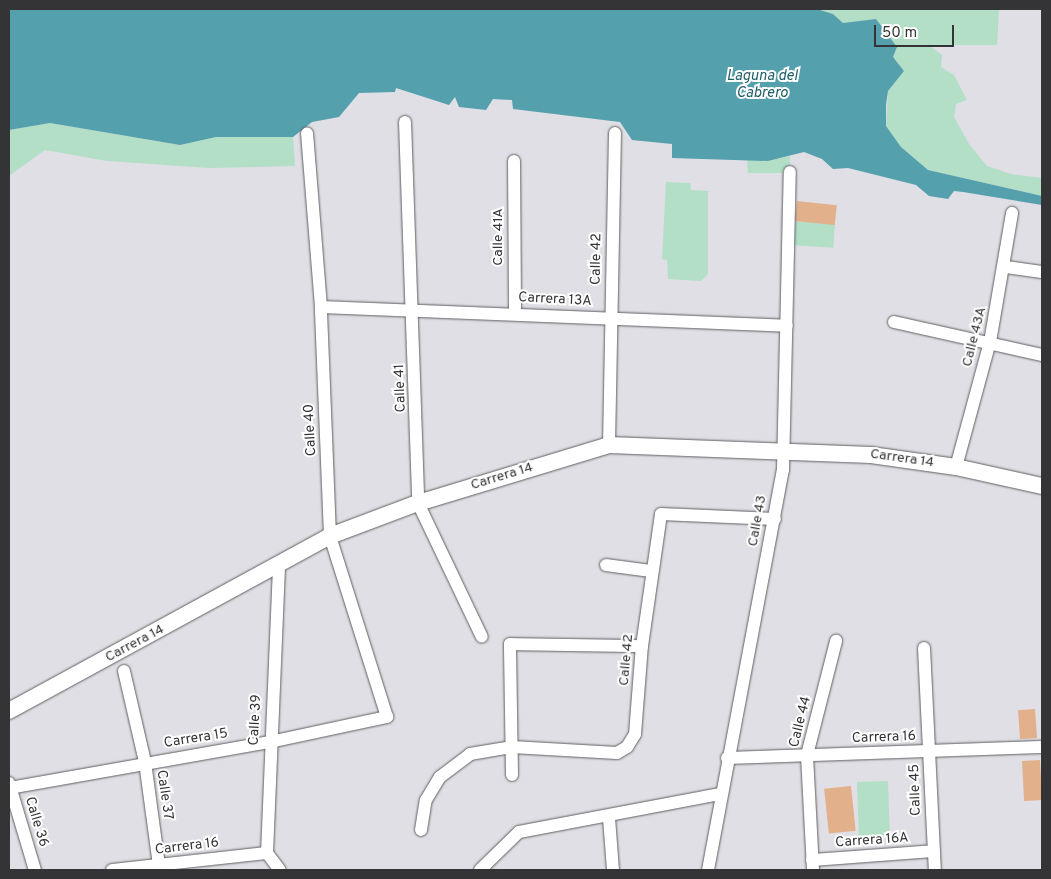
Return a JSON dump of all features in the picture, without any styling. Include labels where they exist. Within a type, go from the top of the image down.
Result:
[{"type":"main road","name":"Carrera 14","points":[[9,711],[278,567],[330,536],[418,503],[609,445],[784,449],[871,455],[956,466],[1042,486]]},
{"type":"street","name":"Calle 41","points":[[405,122],[414,310],[418,503],[482,637]]},
{"type":"street","name":"Calle 42","points":[[609,445],[615,133]]},
{"type":"street","name":"Calle 40","points":[[307,134],[321,306],[330,536],[387,717]]},
{"type":"street","name":"Calle 41A","points":[[514,161],[515,313]]},
{"type":"street","name":"Calle 43","points":[[708,870],[720,794],[775,519],[784,449],[790,172]]},
{"type":"street","name":"Calle 43A","points":[[956,466],[990,342],[1006,267],[1012,213]]},
{"type":"street","points":[[1006,267],[1042,272]]},
{"type":"street","name":"Carrera 13A","points":[[321,306],[787,326]]},
{"type":"street","points":[[894,322],[1042,355]]},
{"type":"street","name":"Calle 42","points":[[512,746],[600,753],[617,753],[627,747],[635,734],[642,646],[651,571],[661,514],[775,519]]},
{"type":"street","points":[[606,565],[651,571]]},
{"type":"street","name":"Calle 39","points":[[267,853],[278,567]]},
{"type":"street","name":"Calle 44","points":[[813,865],[808,755],[836,641]]},
{"type":"street","points":[[512,775],[510,644],[642,646]]},
{"type":"street","name":"Calle 45","points":[[924,648],[934,870]]},
{"type":"street","name":"Calle 37","points":[[124,671],[145,762],[159,865]]},
{"type":"street","name":"Carrera 15","points":[[9,786],[270,742],[387,717]]},
{"type":"street","points":[[421,830],[426,800],[451,766],[478,751],[512,746]]},
{"type":"street","name":"Carrera 16","points":[[727,758],[1042,747]]},
{"type":"street","name":"Calle 36","points":[[9,786],[35,870]]},
{"type":"street","points":[[480,870],[519,832],[609,818],[720,794]]},
{"type":"street","points":[[609,818],[613,870]]},
{"type":"street","name":"Carrera 16A","points":[[813,865],[934,851]]},
{"type":"street","points":[[267,853],[280,870]]},
{"type":"street","name":"Carrera 16","points":[[112,870],[267,853]]},
{"type":"green space","points":[[817,9],[999,9],[997,45],[929,45],[942,55],[941,67],[954,75],[967,100],[956,104],[954,117],[969,144],[987,166],[1011,174],[1042,178],[1042,196],[928,170],[901,147],[886,126],[888,91],[904,71],[893,57],[897,47],[876,19],[843,23],[833,14]]},
{"type":"green space","points":[[50,123],[180,145],[216,137],[293,137],[295,166],[209,168],[107,161],[45,150],[9,176],[9,130]]},
{"type":"green space","points":[[790,156],[790,170],[784,173],[748,173],[747,159],[768,161]]},
{"type":"green space","points":[[666,182],[690,183],[691,190],[708,191],[708,274],[701,281],[668,279],[667,260],[662,259]]},
{"type":"green space","points":[[793,221],[835,224],[833,248],[791,245]]},
{"type":"green space","points":[[888,781],[890,835],[859,836],[857,782]]},
{"type":"water","name":"Laguna del Cabrero","points":[[9,9],[817,9],[833,14],[843,23],[876,19],[897,47],[893,57],[904,71],[888,91],[886,105],[886,126],[901,147],[928,170],[1042,196],[1042,205],[954,191],[948,199],[929,196],[916,185],[848,168],[833,169],[822,159],[804,152],[768,161],[672,158],[672,144],[632,140],[620,122],[513,109],[512,100],[493,99],[486,110],[459,107],[455,97],[449,105],[396,88],[395,92],[359,93],[339,117],[312,122],[293,137],[216,137],[180,145],[50,123],[9,130]]},
{"type":"building","points":[[797,201],[837,205],[835,225],[795,221]]},
{"type":"building","points":[[1035,709],[1037,738],[1020,739],[1018,710]]},
{"type":"building","points":[[1040,760],[1042,800],[1024,801],[1022,761]]},
{"type":"building","points":[[851,786],[856,831],[829,834],[824,789]]}]
